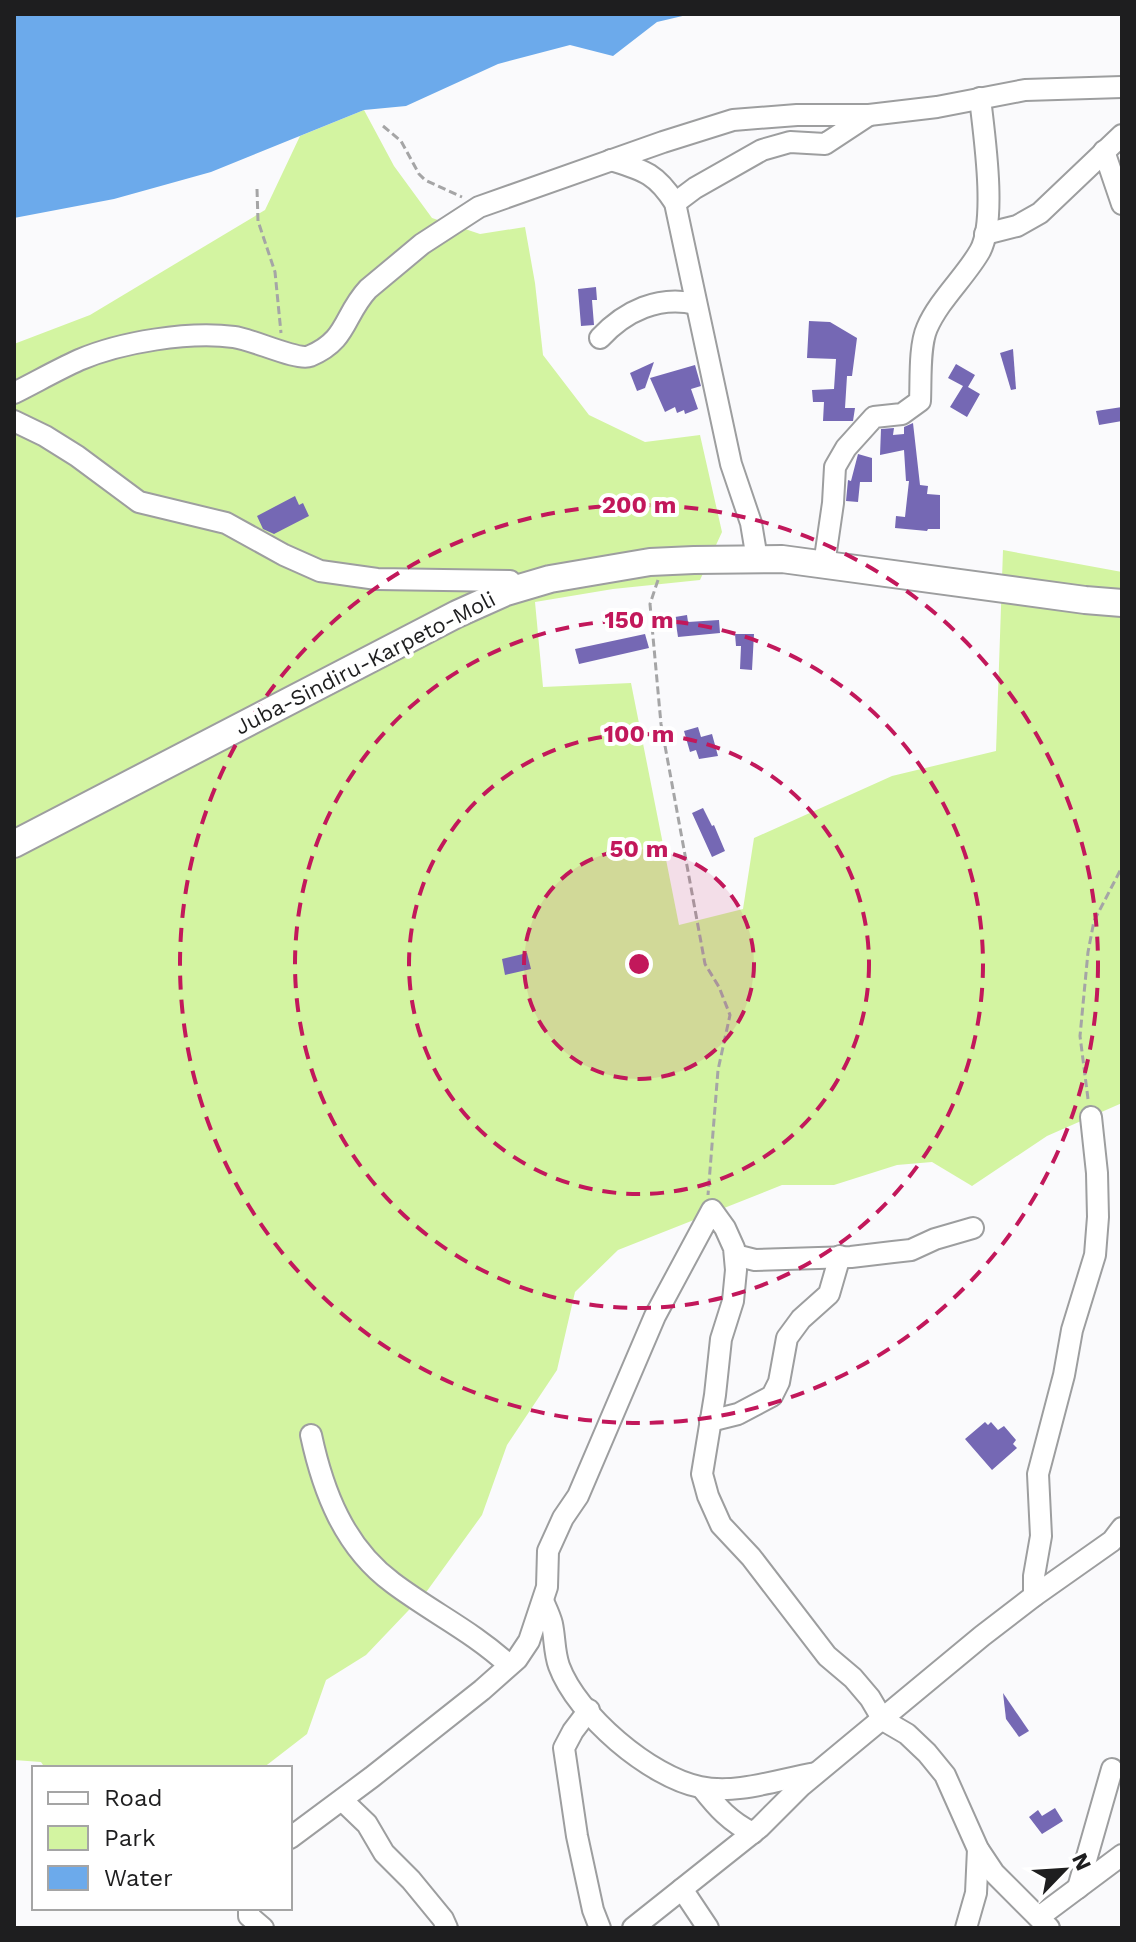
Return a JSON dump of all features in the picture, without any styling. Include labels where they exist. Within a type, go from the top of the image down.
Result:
[{"type":"main road","name":"Juba-Sindiru-Karpeto-Moli","points":[[14,844],[457,614],[506,592],[550,579],[665,562],[782,559],[1122,603]]},
{"type":"street","points":[[14,393],[81,359],[160,338],[197,335],[236,337],[278,348],[299,358],[308,357],[339,338],[352,310],[368,289],[422,244],[479,207],[733,120],[797,115],[869,115],[937,107],[1025,90],[1122,87]]},
{"type":"street","points":[[824,565],[835,467],[846,448],[874,417],[902,414],[920,401],[926,329],[958,278],[981,250],[988,223],[980,98]]},
{"type":"street","points":[[675,203],[695,188],[762,150],[790,142],[825,144],[869,115]]},
{"type":"street","points":[[985,234],[1017,226],[1040,213],[1122,135]]},
{"type":"street","points":[[1104,151],[1122,204]]},
{"type":"street","points":[[611,160],[645,170],[662,182],[675,203],[731,464],[751,523],[757,559]]},
{"type":"street","points":[[600,338],[619,319],[639,308],[681,300],[696,304]]},
{"type":"street","points":[[14,421],[77,456],[139,502],[226,523],[320,571],[377,579],[510,581]]},
{"type":"street","points":[[1034,1596],[1041,1536],[1038,1474],[1064,1375],[1072,1330],[1095,1255],[1097,1173],[1091,1117]]},
{"type":"street","points":[[292,1837],[509,1665],[529,1641],[547,1587],[548,1551],[563,1518],[578,1496],[655,1316],[712,1210],[725,1228],[735,1255],[736,1270],[733,1301],[721,1339],[702,1474],[721,1525],[751,1557],[827,1656],[861,1688],[883,1720],[907,1734],[945,1775],[978,1849],[994,1873],[1044,1923],[1078,1888],[1122,1855]]},
{"type":"street","points":[[735,1255],[755,1260],[911,1250],[973,1228]]},
{"type":"street","points":[[710,1421],[738,1414],[772,1396],[779,1382],[787,1338],[801,1319],[829,1294],[840,1256]]},
{"type":"street","points":[[311,1435],[319,1476],[335,1514],[361,1554],[390,1581],[460,1625],[509,1665]]},
{"type":"street","points":[[633,1928],[753,1833],[818,1772],[1034,1596],[1119,1540]]},
{"type":"street","points":[[543,1601],[552,1624],[553,1646],[560,1668],[574,1694],[608,1733],[668,1776],[702,1788],[746,1787],[818,1772]]},
{"type":"street","points":[[589,1710],[564,1748],[577,1836],[593,1910],[600,1928]]},
{"type":"street","points":[[1078,1888],[1112,1769]]},
{"type":"street","points":[[702,1788],[737,1826],[753,1833]]},
{"type":"street","points":[[342,1800],[367,1824],[384,1853],[411,1880],[447,1928]]},
{"type":"street","points":[[966,1928],[976,1893],[978,1849]]},
{"type":"street","points":[[682,1889],[708,1928]]},
{"type":"street","points":[[249,1910],[249,1916],[263,1928]]},
{"type":"path","points":[[383,126],[401,141],[425,180],[479,207]]},
{"type":"path","points":[[257,189],[258,221],[275,272],[281,321],[278,348]]},
{"type":"path","points":[[665,562],[650,604],[661,724],[705,964],[719,987],[730,1015],[718,1070],[707,1192],[712,1210]]},
{"type":"path","points":[[1091,1117],[1080,1036],[1088,952],[1094,921],[1122,867]]},
{"type":"green space","points":[[364,110],[394,166],[432,218],[480,234],[525,227],[543,355],[589,415],[645,442],[700,435],[722,532],[700,580],[613,589],[535,602],[543,687],[631,683],[679,925],[743,909],[754,838],[892,776],[996,751],[1003,550],[1122,572],[1122,1103],[1047,1136],[972,1186],[932,1162],[897,1165],[834,1185],[782,1185],[618,1250],[575,1292],[557,1370],[507,1445],[482,1515],[427,1591],[366,1655],[326,1680],[307,1734],[266,1766],[44,1766],[41,1762],[14,1760],[14,344],[90,315],[265,210],[300,136]]},
{"type":"water","points":[[14,14],[691,14],[657,22],[613,56],[570,45],[498,64],[406,106],[364,110],[211,172],[114,199],[14,218]]},
{"type":"building","points":[[596,287],[597,300],[592,300],[594,325],[581,326],[578,289]]},
{"type":"building","points":[[809,321],[830,322],[857,338],[852,376],[847,376],[845,408],[855,408],[853,421],[823,421],[824,402],[813,402],[812,390],[834,389],[836,359],[807,358]]},
{"type":"building","points":[[1013,349],[1016,389],[1011,390],[1000,353]]},
{"type":"building","points":[[654,362],[645,388],[637,391],[630,373]]},
{"type":"building","points":[[956,364],[975,375],[968,387],[980,394],[967,417],[950,407],[963,386],[948,378]]},
{"type":"building","points":[[695,365],[701,386],[691,389],[698,409],[685,414],[684,410],[677,413],[675,407],[665,412],[650,378]]},
{"type":"building","points":[[1122,407],[1122,421],[1099,425],[1096,411]]},
{"type":"building","points":[[913,423],[920,485],[928,486],[927,494],[940,495],[940,529],[895,528],[896,516],[905,517],[909,481],[906,481],[904,450],[880,455],[881,429],[894,428],[893,435],[904,434],[904,427]]},
{"type":"building","points":[[858,454],[872,458],[872,482],[860,482],[858,502],[846,501],[848,480],[851,481]]},
{"type":"building","points":[[295,496],[299,505],[303,503],[309,516],[274,534],[263,529],[257,516]]},
{"type":"building","points":[[687,615],[688,622],[719,620],[720,633],[678,637],[675,617]]},
{"type":"building","points":[[645,634],[649,648],[579,664],[575,649]]},
{"type":"building","points":[[735,634],[754,634],[752,670],[740,669],[741,646],[736,646]]},
{"type":"building","points":[[698,727],[701,737],[712,734],[718,756],[699,759],[696,750],[690,752],[684,731]]},
{"type":"building","points":[[703,808],[725,851],[712,857],[692,813]]},
{"type":"building","points":[[527,953],[531,969],[505,975],[502,959]]},
{"type":"building","points":[[985,1422],[988,1425],[991,1422],[998,1430],[1004,1426],[1016,1440],[1013,1444],[1017,1448],[992,1470],[965,1439]]},
{"type":"building","points":[[1003,1693],[1029,1731],[1019,1737],[1006,1719]]},
{"type":"building","points":[[1055,1808],[1063,1821],[1042,1834],[1029,1817],[1038,1810],[1042,1816]]}]
